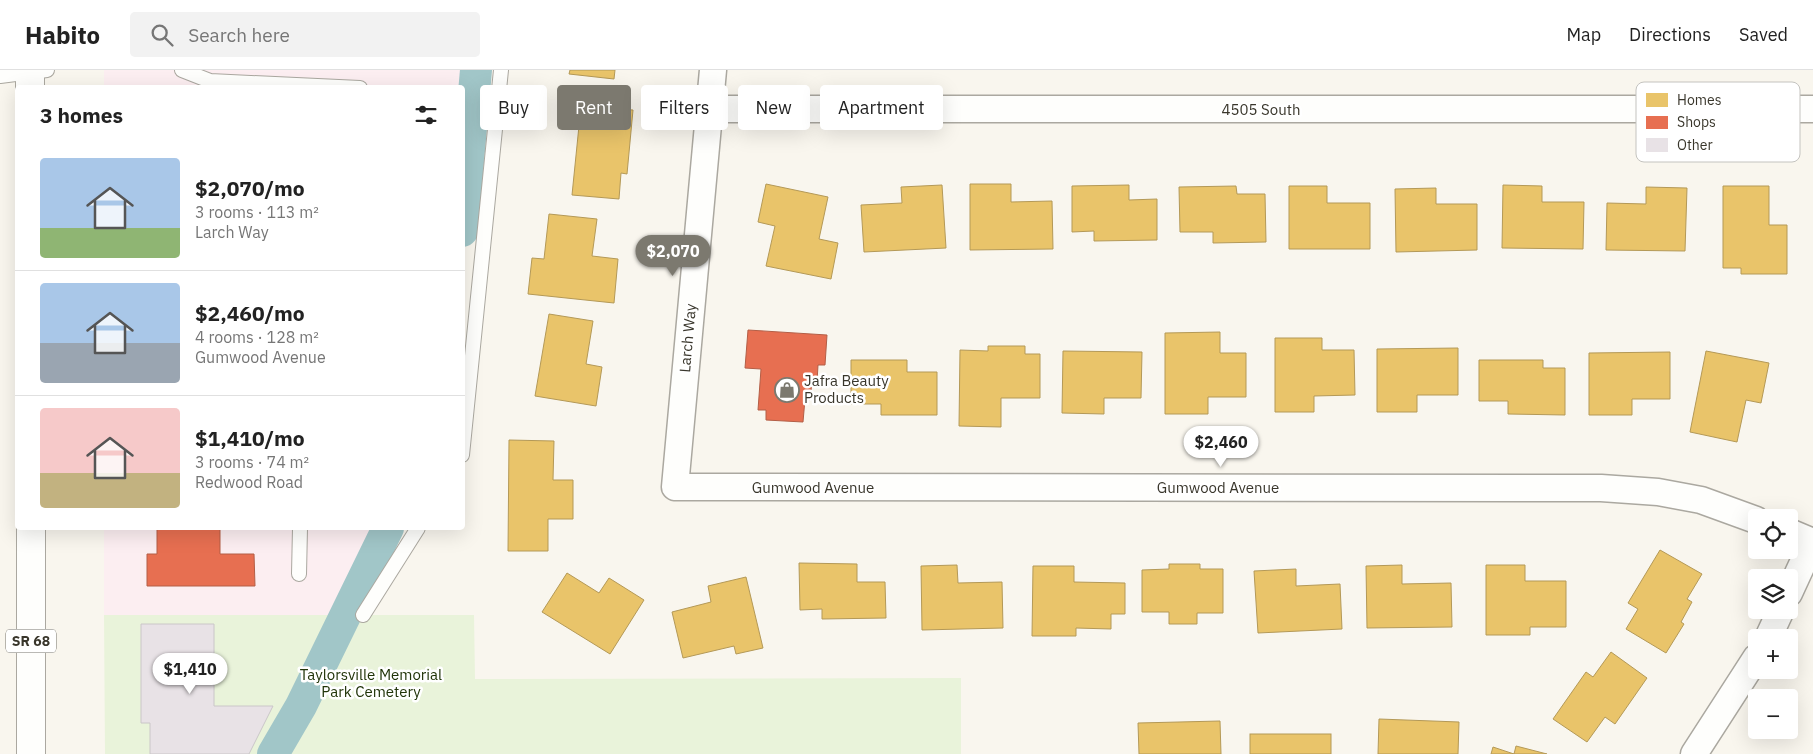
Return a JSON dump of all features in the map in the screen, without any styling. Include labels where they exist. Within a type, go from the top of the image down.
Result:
[{"type":"main road","name":"SR 68","points":[[31,530],[31,754]]},
{"type":"street","name":"Larch Way","points":[[712,85],[713,70]]},
{"type":"street","name":"4505 South","points":[[728,109],[1636,109]]},
{"type":"street","name":"4505 South","points":[[1800,109],[1813,109]]},
{"type":"street","name":"Larch Way","points":[[675,487],[708,130]]},
{"type":"street","name":"Gumwood Avenue","points":[[675,487],[1601,488],[1658,492],[1701,500],[1748,517]]},
{"type":"street","points":[[1798,535],[1813,541],[1798,574]]},
{"type":"street","points":[[1694,754],[1748,670]]},
{"type":"lane","points":[[182,70],[210,81],[296,85]]},
{"type":"lane","points":[[465,425],[501,70]]},
{"type":"lane","points":[[0,76],[34,75]]},
{"type":"lane","points":[[299,574],[300,530]]},
{"type":"lane","points":[[363,616],[417,530]]},
{"type":"shaded area","points":[[104,70],[462,70],[460,85],[104,85]]},
{"type":"shaded area","points":[[104,530],[372,530],[331,615],[104,615]]},
{"type":"green space","name":"Taylorsville Memorial Park Cemetery","points":[[104,615],[474,615],[475,679],[961,678],[961,754],[105,754]]},
{"type":"building: Homes","points":[[570,70],[615,70],[614,79],[569,74]]},
{"type":"building: Homes","points":[[631,110],[633,110],[627,174],[621,173],[619,199],[572,195],[579,130],[631,130]]},
{"type":"building: Homes","points":[[766,184],[828,197],[819,239],[838,243],[831,279],[766,266],[775,226],[758,222]]},
{"type":"building: Homes","points":[[970,184],[1011,184],[1011,202],[1052,201],[1053,249],[970,250]]},
{"type":"building: Homes","points":[[942,185],[946,248],[864,252],[861,205],[902,203],[901,187]]},
{"type":"building: Homes","points":[[1129,185],[1129,200],[1157,199],[1157,240],[1094,241],[1094,231],[1072,232],[1072,186]]},
{"type":"building: Homes","points":[[1503,185],[1542,186],[1542,202],[1584,202],[1583,249],[1502,248]]},
{"type":"building: Homes","points":[[1236,186],[1237,194],[1265,194],[1266,242],[1213,243],[1213,232],[1180,232],[1179,187]]},
{"type":"building: Homes","points":[[1289,186],[1327,186],[1327,203],[1370,203],[1370,249],[1289,249]]},
{"type":"building: Homes","points":[[1723,186],[1769,186],[1769,225],[1787,225],[1787,274],[1741,274],[1741,268],[1723,268]]},
{"type":"building: Homes","points":[[1646,187],[1687,188],[1685,251],[1606,250],[1607,203],[1646,204]]},
{"type":"building: Homes","points":[[1436,188],[1436,204],[1477,204],[1477,250],[1396,252],[1395,189]]},
{"type":"building: Homes","points":[[549,214],[597,219],[592,256],[618,259],[614,303],[528,294],[532,258],[544,259]]},
{"type":"building: Homes","points":[[549,314],[593,321],[586,364],[602,367],[596,406],[535,396]]},
{"type":"building: Homes","points":[[1220,332],[1220,353],[1246,353],[1246,397],[1208,397],[1208,414],[1165,414],[1165,333]]},
{"type":"building: Homes","points":[[1275,338],[1322,338],[1322,350],[1354,350],[1355,395],[1314,396],[1314,412],[1275,412]]},
{"type":"building: Homes","points":[[988,346],[1025,346],[1025,354],[1040,354],[1040,398],[1001,398],[1001,427],[959,426],[960,350],[988,351]]},
{"type":"building: Homes","points":[[1458,348],[1458,395],[1417,395],[1417,412],[1377,412],[1377,349]]},
{"type":"building: Homes","points":[[1063,351],[1142,352],[1141,398],[1104,398],[1104,414],[1062,413]]},
{"type":"building: Homes","points":[[1706,351],[1769,363],[1761,403],[1746,400],[1737,442],[1690,432]]},
{"type":"building: Homes","points":[[1670,352],[1670,399],[1632,399],[1632,415],[1589,415],[1589,353]]},
{"type":"building: Homes","points":[[851,360],[907,360],[907,372],[937,372],[937,415],[881,415],[881,404],[851,404]]},
{"type":"building: Homes","points":[[1479,360],[1543,360],[1543,368],[1565,368],[1565,415],[1508,414],[1508,401],[1479,401]]},
{"type":"building: Homes","points":[[509,440],[554,441],[553,480],[573,480],[573,519],[548,519],[548,551],[508,551]]},
{"type":"building: Homes","points":[[1660,550],[1702,574],[1687,599],[1692,602],[1681,622],[1684,624],[1666,653],[1626,629],[1638,609],[1628,603]]},
{"type":"building: Homes","points":[[799,563],[857,564],[857,582],[885,582],[886,618],[822,619],[822,609],[800,610]]},
{"type":"building: Homes","points":[[1169,564],[1200,564],[1200,569],[1223,569],[1223,613],[1197,613],[1197,624],[1169,624],[1169,612],[1142,612],[1142,570],[1169,569]]},
{"type":"building: Homes","points":[[957,565],[958,583],[1002,582],[1003,628],[922,630],[921,566]]},
{"type":"building: Homes","points":[[1402,565],[1402,584],[1451,583],[1452,627],[1367,628],[1366,566]]},
{"type":"building: Homes","points":[[1486,565],[1525,565],[1525,581],[1566,581],[1566,627],[1530,627],[1530,635],[1486,635]]},
{"type":"building: Homes","points":[[1033,566],[1074,566],[1074,582],[1125,583],[1125,614],[1111,614],[1111,629],[1076,628],[1076,636],[1032,636]]},
{"type":"building: Homes","points":[[1296,569],[1296,586],[1340,584],[1342,629],[1258,633],[1254,571]]},
{"type":"building: Homes","points":[[567,573],[599,593],[609,578],[644,600],[610,654],[542,612]]},
{"type":"building: Homes","points":[[746,577],[763,648],[736,654],[734,646],[683,658],[672,612],[711,602],[708,586]]},
{"type":"building: Homes","points":[[1611,652],[1647,678],[1615,724],[1605,717],[1587,742],[1553,719],[1586,672],[1593,677]]},
{"type":"building: Homes","points":[[1379,719],[1459,722],[1458,754],[1378,754]]},
{"type":"building: Homes","points":[[1220,721],[1221,754],[1139,754],[1138,723]]},
{"type":"building: Homes","points":[[1250,734],[1331,734],[1331,754],[1250,754]]},
{"type":"building: Homes","points":[[1516,746],[1547,754],[1514,754]]},
{"type":"building: Homes","points":[[1493,747],[1514,754],[1491,754]]},
{"type":"building: Shops","points":[[748,330],[827,335],[825,365],[818,365],[817,382],[812,381],[810,400],[805,399],[803,422],[766,420],[766,410],[758,410],[761,369],[745,368]]},
{"type":"building: Shops","points":[[157,530],[220,530],[220,554],[254,554],[255,586],[147,586],[147,554],[157,554]]},
{"type":"building: Other","points":[[141,624],[214,624],[214,706],[273,706],[249,754],[150,754],[150,723],[141,723]]},
{"type":"waterway","points":[[465,196],[476,70]]},
{"type":"waterway","points":[[273,754],[301,706],[387,530]]},
{"type":"place","name":"Jafra Beauty Products","points":[[787,390]]}]
